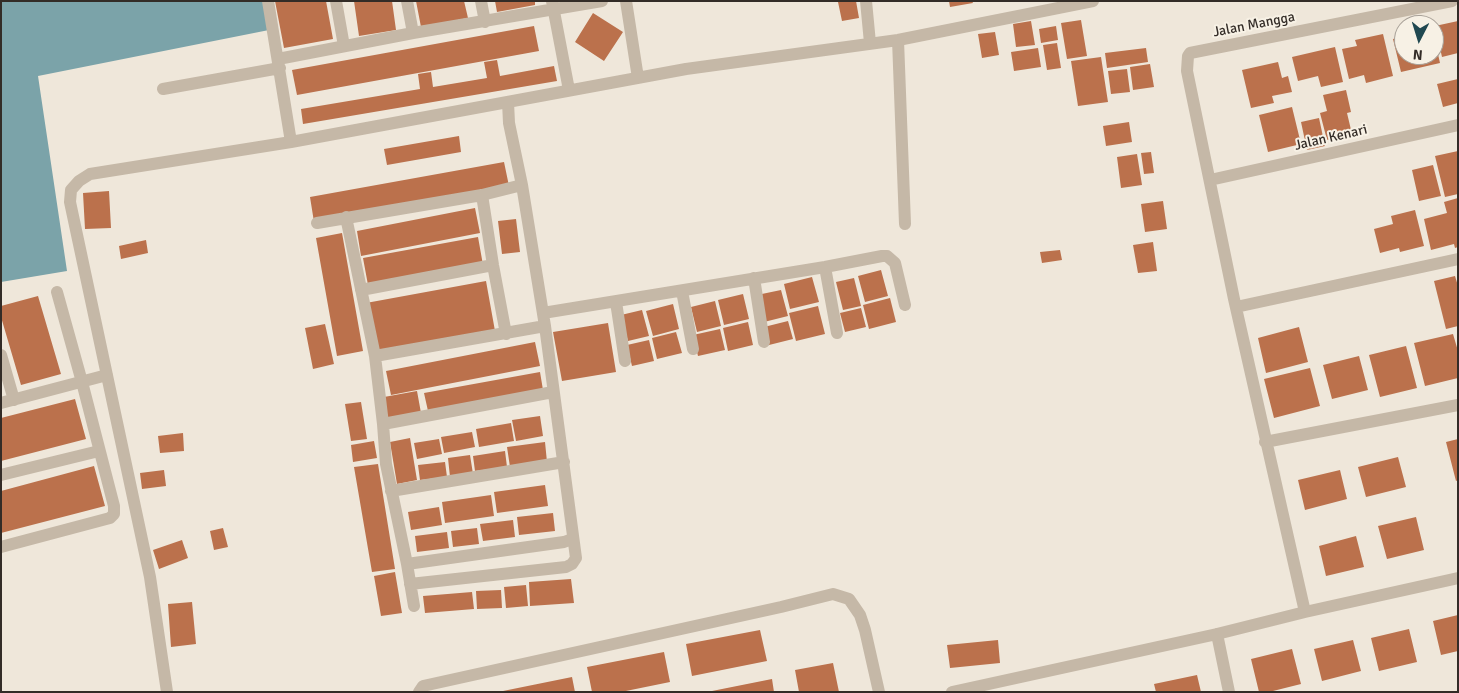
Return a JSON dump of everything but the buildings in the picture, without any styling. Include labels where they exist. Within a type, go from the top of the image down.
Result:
[{"type":"street","points":[[268,1],[291,142]]},
{"type":"street","points":[[336,1],[344,46]]},
{"type":"street","points":[[407,1],[413,33]]},
{"type":"street","points":[[481,1],[485,22]]},
{"type":"street","points":[[163,89],[279,63],[344,46],[485,22],[552,6],[602,1]]},
{"type":"street","points":[[626,1],[638,78]]},
{"type":"street","points":[[866,1],[870,43]]},
{"type":"street","points":[[168,692],[150,577],[70,202],[71,190],[75,185],[90,174],[291,142],[686,69],[898,40],[1093,1]]},
{"type":"street","name":"Jalan Mangga","points":[[1210,180],[1186,71],[1190,53],[1452,1]]},
{"type":"street","points":[[552,6],[569,90]]},
{"type":"street","points":[[898,40],[905,224]]},
{"type":"street","points":[[410,584],[566,567],[572,564],[576,558],[545,326],[522,185],[509,123],[508,102]]},
{"type":"street","name":"Jalan Kenari","points":[[1210,180],[1458,125]]},
{"type":"street","points":[[1210,180],[1265,442],[1305,612]]},
{"type":"street","points":[[317,223],[482,195],[522,185]]},
{"type":"street","points":[[482,195],[492,265],[506,334]]},
{"type":"street","points":[[346,217],[375,356],[386,464],[414,606]]},
{"type":"street","points":[[543,313],[887,256],[895,263],[905,306]]},
{"type":"street","points":[[1236,307],[1458,259]]},
{"type":"street","points":[[361,290],[492,265]]},
{"type":"street","points":[[825,267],[837,333]]},
{"type":"street","points":[[754,278],[764,342]]},
{"type":"street","points":[[682,290],[694,348]]},
{"type":"street","points":[[1,548],[110,518],[114,514],[114,506],[82,382],[56,292]]},
{"type":"street","points":[[616,302],[626,361]]},
{"type":"street","points":[[375,356],[545,326]]},
{"type":"street","points":[[1,355],[8,402],[107,375]]},
{"type":"street","points":[[383,424],[554,392]]},
{"type":"street","points":[[1265,442],[1458,406]]},
{"type":"street","points":[[1,475],[99,451]]},
{"type":"street","points":[[391,491],[564,462]]},
{"type":"street","points":[[407,564],[564,542],[572,539]]},
{"type":"street","points":[[952,692],[1217,634],[1305,612],[1458,578]]},
{"type":"street","points":[[419,692],[423,686],[833,594],[849,599],[860,616],[879,692]]},
{"type":"street","points":[[1217,634],[1229,692]]},
{"type":"water","points":[[1,1],[263,1],[269,30],[38,76],[67,271],[1,282]]}]
